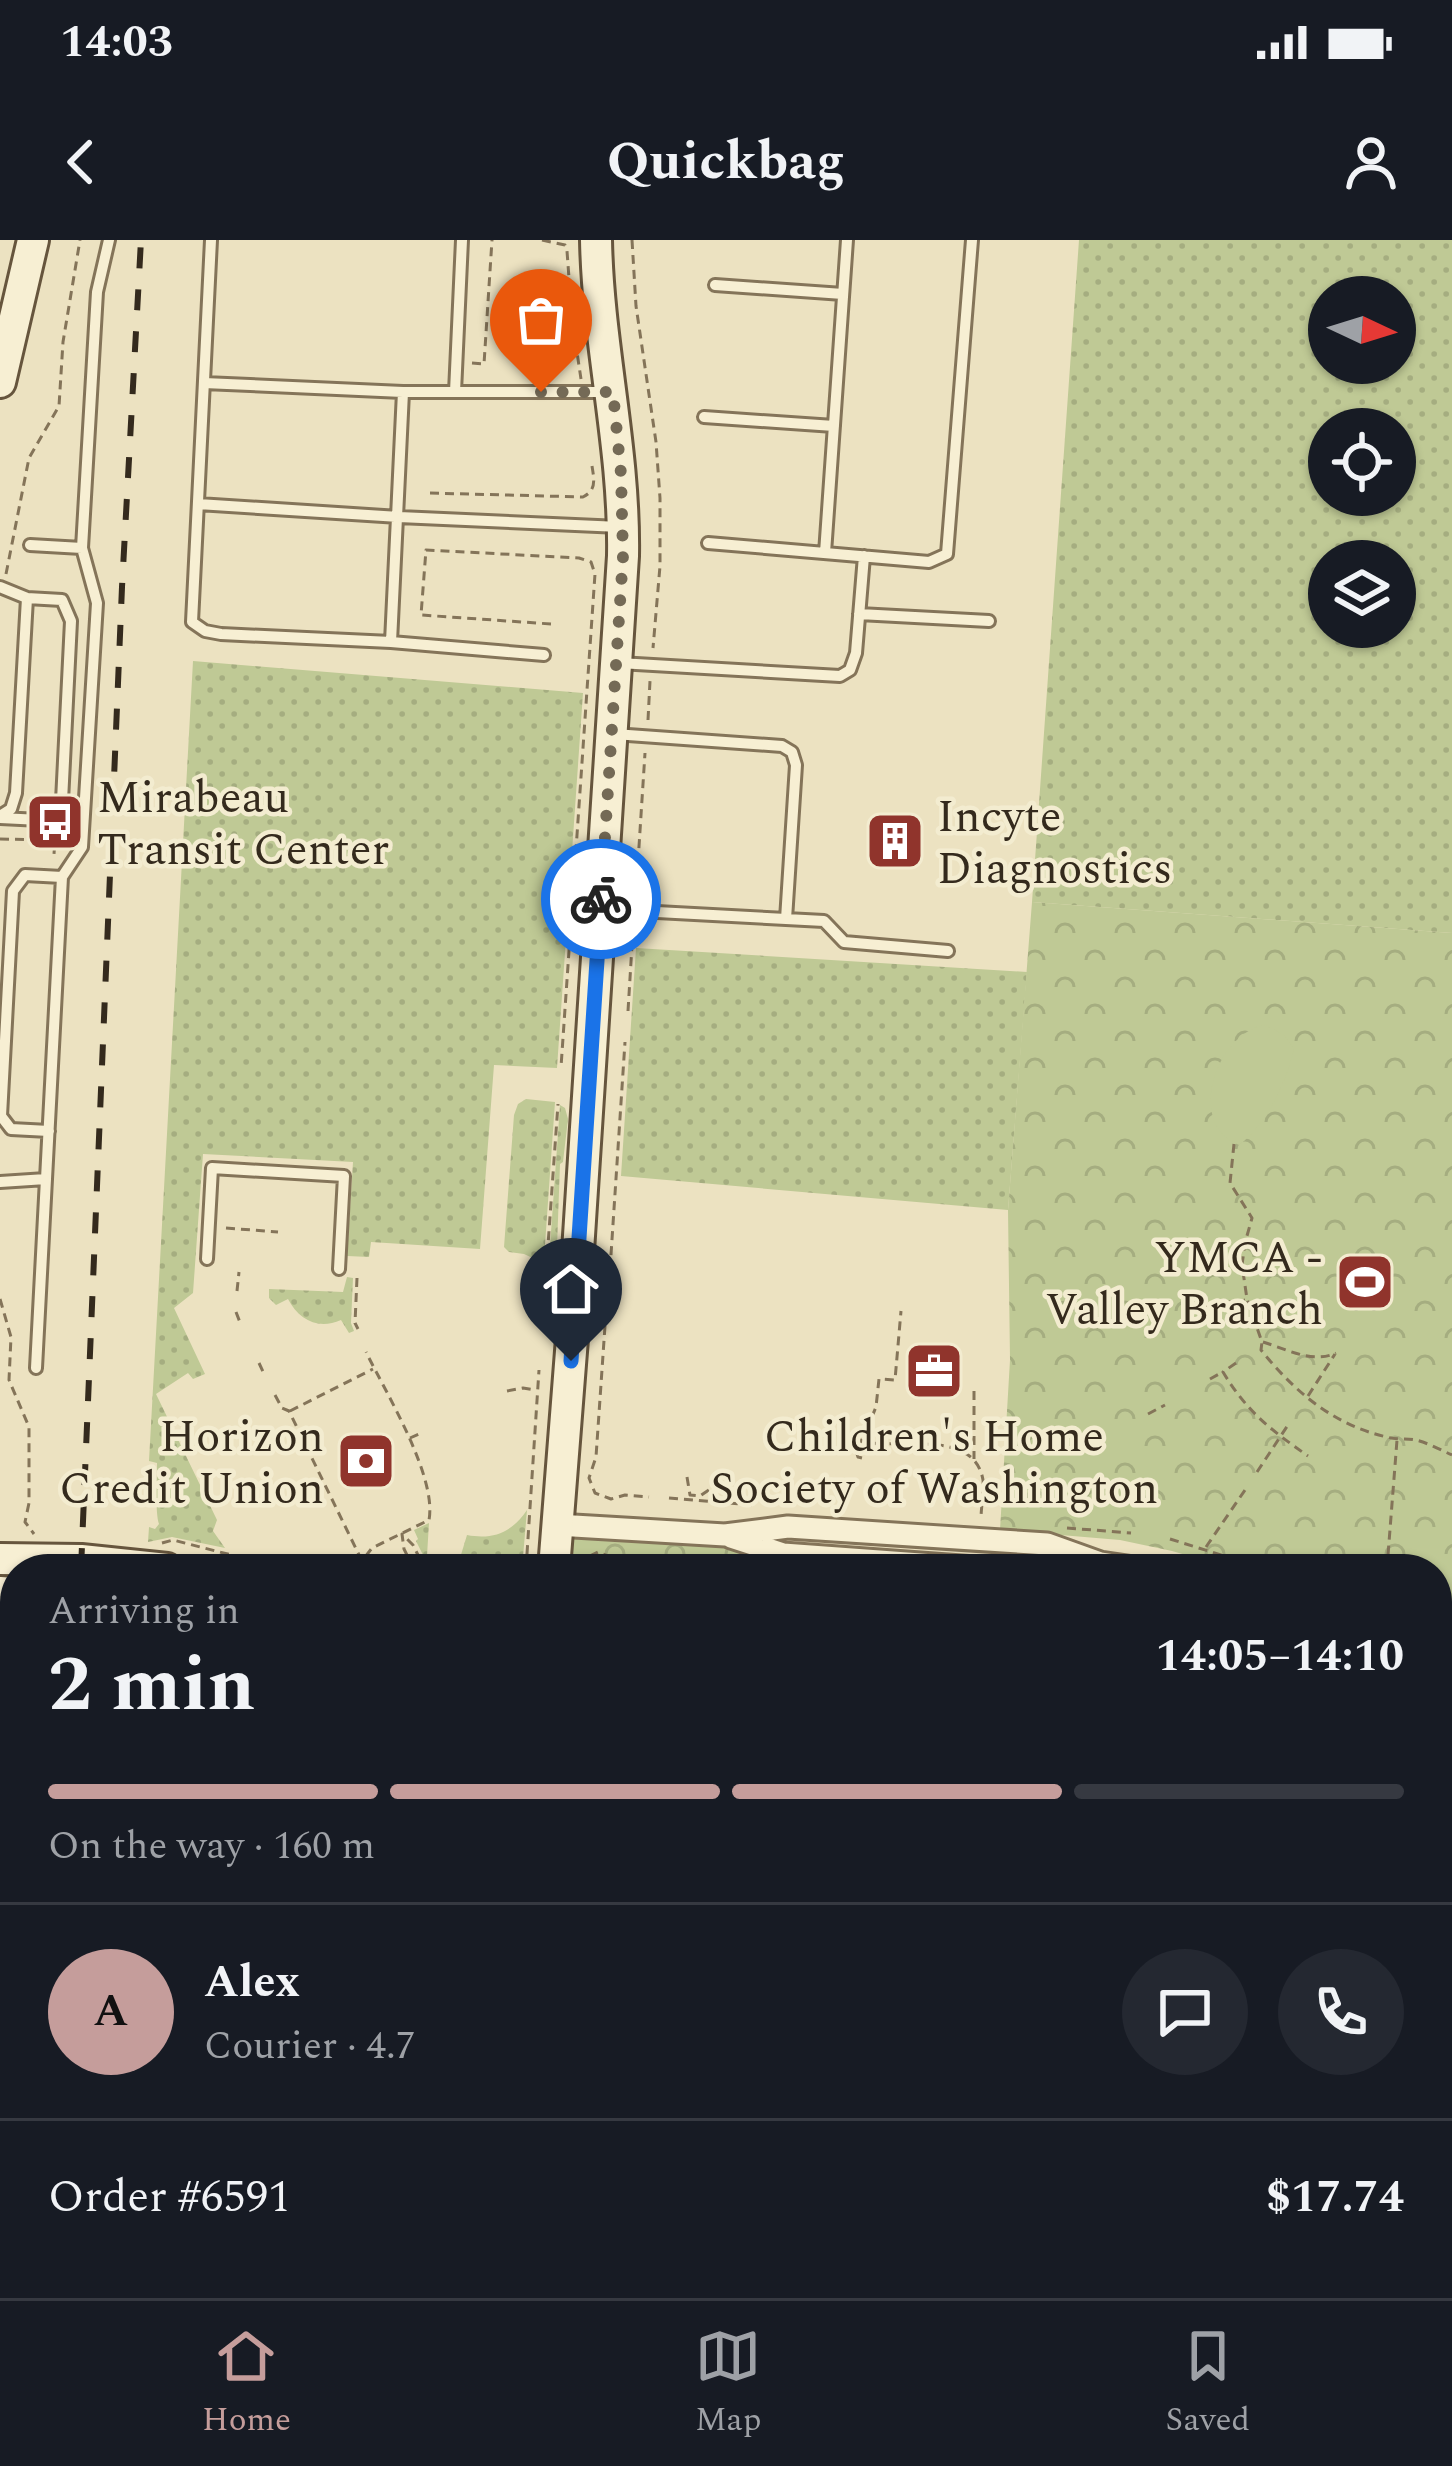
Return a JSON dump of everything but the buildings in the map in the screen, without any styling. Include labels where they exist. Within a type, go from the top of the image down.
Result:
[{"type":"street","points":[[0,382],[10,294],[33,240]]},
{"type":"street","points":[[555,1554],[624,527],[598,392],[596,240]]},
{"type":"street","points":[[557,1525],[724,1535],[788,1527],[1047,1544],[1075,1554]]},
{"type":"street","points":[[724,1535],[783,1554]]},
{"type":"lane","points":[[36,1368],[62,878],[82,847],[97,603],[82,548],[97,292],[109,240]]},
{"type":"lane","points":[[211,240],[192,622],[221,634],[544,655]]},
{"type":"lane","points":[[455,392],[462,240]]},
{"type":"lane","points":[[825,553],[847,240]]},
{"type":"lane","points":[[709,543],[929,562],[947,554],[972,240]]},
{"type":"lane","points":[[715,285],[843,294]]},
{"type":"lane","points":[[204,383],[403,392],[598,392]]},
{"type":"lane","points":[[391,642],[403,392]]},
{"type":"lane","points":[[704,417],[834,426]]},
{"type":"lane","points":[[198,504],[624,527]]},
{"type":"lane","points":[[30,545],[82,548]]},
{"type":"lane","points":[[616,663],[840,676],[850,670],[856,652],[864,556]]},
{"type":"lane","points":[[0,817],[61,821],[71,621],[62,600],[28,598],[2,588]]},
{"type":"lane","points":[[0,817],[10,809],[16,793],[28,598]]},
{"type":"lane","points":[[859,614],[988,621]]},
{"type":"lane","points":[[611,734],[782,746],[792,752],[796,765],[787,919]]},
{"type":"lane","points":[[49,1130],[11,1129],[1,1115],[10,936],[13,891],[25,875],[62,878]]},
{"type":"lane","points":[[600,908],[824,921],[844,942],[948,951]]},
{"type":"lane","points":[[208,1259],[212,1168],[344,1176],[339,1270]]},
{"type":"lane","points":[[0,1182],[46,1179]]},
{"type":"path","points":[[2,588],[29,458],[59,406],[63,342],[80,240]]},
{"type":"path","points":[[456,366],[484,364],[492,240]]},
{"type":"path","points":[[542,240],[565,245],[572,319],[598,392]]},
{"type":"path","points":[[632,240],[660,498],[660,566],[647,728]]},
{"type":"path","points":[[430,493],[584,497],[594,485],[592,467]]},
{"type":"path","points":[[551,624],[421,615],[425,550],[579,558],[591,562],[595,574],[561,1067]]},
{"type":"path","points":[[635,901],[646,749]]},
{"type":"path","points":[[0,839],[55,840],[54,854]]},
{"type":"path","points":[[628,1011],[634,922]]},
{"type":"path","points":[[608,1300],[626,1042]]},
{"type":"path","points":[[542,1330],[558,1104]]},
{"type":"path","points":[[1234,1144],[1230,1183],[1252,1218],[1242,1265],[1261,1350],[1306,1398],[1352,1425],[1416,1440],[1452,1455]]},
{"type":"path","points":[[226,1228],[278,1232]]},
{"type":"path","points":[[237,1291],[239,1272]]},
{"type":"path","points":[[357,1278],[358,1329]]},
{"type":"path","points":[[0,1299],[11,1337],[9,1381],[29,1426],[26,1522],[32,1533],[44,1538]]},
{"type":"path","points":[[1229,1302],[1247,1299]]},
{"type":"path","points":[[1185,1309],[1208,1305]]},
{"type":"path","points":[[862,1458],[856,1451],[876,1407],[879,1379],[895,1380],[901,1311]]},
{"type":"path","points":[[236,1312],[241,1325]]},
{"type":"path","points":[[1121,1317],[1134,1316]]},
{"type":"path","points":[[605,1326],[596,1456],[589,1478],[595,1493],[608,1498],[649,1497]]},
{"type":"path","points":[[1262,1342],[1311,1357],[1327,1358],[1336,1352],[1306,1398]]},
{"type":"path","points":[[1252,1355],[1261,1350]]},
{"type":"path","points":[[366,1352],[420,1464],[431,1512],[429,1520],[367,1554]]},
{"type":"path","points":[[259,1363],[265,1376]]},
{"type":"path","points":[[1210,1379],[1237,1364]]},
{"type":"path","points":[[289,1412],[374,1368]]},
{"type":"path","points":[[527,1554],[539,1370]]},
{"type":"path","points":[[1223,1372],[1271,1432],[1308,1456]]},
{"type":"path","points":[[507,1391],[538,1391]]},
{"type":"path","points":[[974,1391],[974,1460],[982,1480],[981,1521]]},
{"type":"path","points":[[275,1395],[289,1412],[359,1554]]},
{"type":"path","points":[[1148,1414],[1165,1405]]},
{"type":"path","points":[[1256,1472],[1291,1422]]},
{"type":"path","points":[[408,1439],[421,1433]]},
{"type":"path","points":[[865,1433],[873,1443],[944,1445],[974,1460]]},
{"type":"path","points":[[1388,1554],[1397,1439]]},
{"type":"path","points":[[687,1478],[690,1497]]},
{"type":"path","points":[[669,1498],[700,1496],[719,1488],[729,1503]]},
{"type":"path","points":[[1205,1549],[1245,1490]]},
{"type":"path","points":[[690,1497],[752,1504]]},
{"type":"path","points":[[402,1534],[406,1554]]},
{"type":"path","points":[[402,1534],[418,1554]]},
{"type":"path","points":[[1170,1539],[1220,1554]]},
{"type":"path","points":[[161,1554],[173,1540],[228,1554]]},
{"type":"green space","points":[[1079,240],[1452,240],[1452,933],[1032,902]]},
{"type":"green space","points":[[193,661],[583,693],[557,1068],[494,1065],[480,1249],[371,1242],[369,1257],[347,1256],[353,1162],[203,1154],[193,1293],[174,1308],[205,1374],[193,1379],[188,1373],[156,1394],[217,1520],[213,1531],[225,1548],[172,1537],[148,1542],[149,1527],[155,1529],[159,1524],[157,1463],[149,1461]]},
{"type":"green space","points":[[1032,902],[1452,933],[1452,1554],[1182,1554],[1120,1540],[1000,1530],[1010,1360],[1008,1210]]},
{"type":"green space","points":[[636,948],[1027,972],[1008,1210],[621,1176]]},
{"type":"green space","points":[[1265,1025],[1284,1035],[1294,1049],[1274,1102],[1239,1145],[1213,1119],[1213,1080],[1233,1044]]},
{"type":"green space","points":[[526,1099],[555,1102],[544,1259],[539,1261],[504,1247],[514,1115]]},
{"type":"green space","points":[[560,1105],[568,1119],[560,1164],[553,1325],[544,1331]]},
{"type":"green space","points":[[347,1277],[353,1278],[354,1331],[349,1333],[341,1320],[317,1323],[304,1318],[288,1299],[276,1305],[269,1298],[269,1289],[343,1292]]},
{"type":"green space","points":[[527,1510],[523,1554],[461,1554],[467,1535],[502,1533]]},
{"type":"green space","points":[[429,1523],[427,1554],[422,1554],[414,1530]]},
{"type":"green space","points":[[557,1525],[725,1535],[783,1554],[555,1554]]},
{"type":"railway","points":[[82,1554],[141,240]]},
{"type":"way so far","points":[[541,392],[613,392],[618,434],[623,556],[601,899]]},
{"type":"place","name":"Mirabeau Transit Center","points":[[55,822]]},
{"type":"place","name":"Incyte Diagnostics","points":[[895,841]]},
{"type":"place","name":"YMCA - Valley Branch","points":[[1365,1282]]},
{"type":"place","name":"Children's Home Society of Washington","points":[[934,1371]]},
{"type":"place","name":"Horizon Credit Union","points":[[366,1461]]},
{"type":"route","points":[[571,1361],[601,899]]}]
